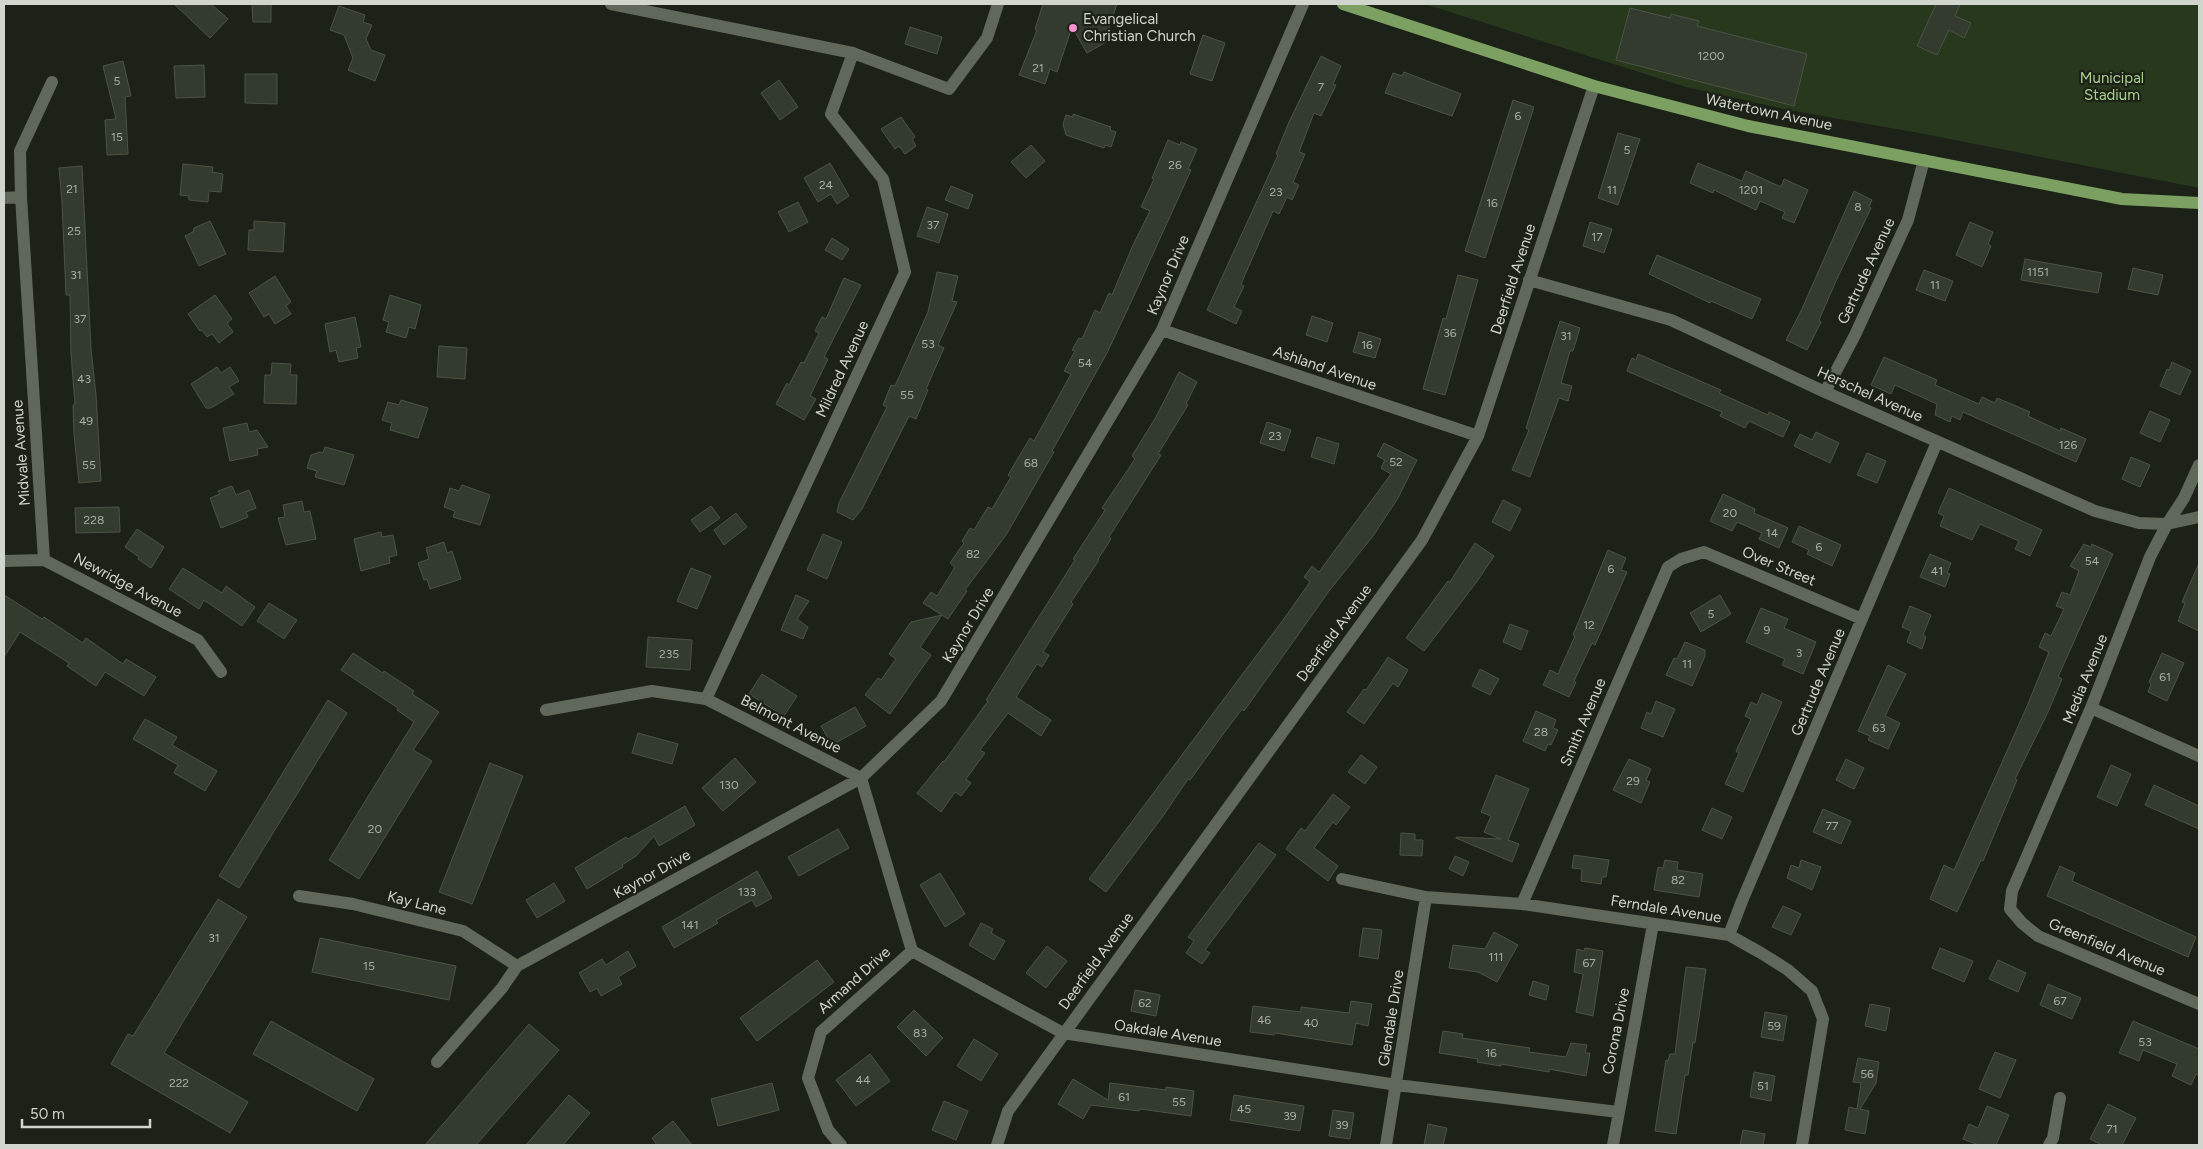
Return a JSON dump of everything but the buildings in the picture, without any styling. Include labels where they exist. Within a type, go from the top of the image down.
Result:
[{"type":"main road","name":"Watertown Avenue","points":[[1343,4],[1594,86],[1748,126],[2122,199],[2199,204]]},
{"type":"street","points":[[610,4],[853,53],[949,89],[986,38],[998,4]]},
{"type":"street","name":"Kaynor Drive","points":[[437,1062],[502,988],[517,966],[861,778],[941,701],[1162,330],[1304,4]]},
{"type":"street","name":"Mildred Avenue","points":[[706,699],[905,272],[882,179],[831,114],[853,53]]},
{"type":"street","name":"Midvale Avenue","points":[[44,560],[21,197],[20,151],[52,82]]},
{"type":"street","name":"Deerfield Avenue","points":[[997,1145],[1008,1111],[1422,540],[1478,436],[1594,86]]},
{"type":"street","name":"Gertrude Avenue","points":[[1825,392],[1855,335],[1908,220],[1924,160]]},
{"type":"street","points":[[4,198],[21,197]]},
{"type":"street","name":"Herschel Avenue","points":[[1529,280],[1671,320],[1825,392],[2095,511],[2139,524],[2167,524],[2199,517]]},
{"type":"street","name":"Ashland Avenue","points":[[1162,330],[1478,436]]},
{"type":"street","name":"Gertrude Avenue","points":[[1729,936],[1937,442]]},
{"type":"street","name":"Media Avenue","points":[[2010,909],[2012,891],[2091,708],[2150,557],[2167,524],[2184,498],[2199,465]]},
{"type":"street","name":"Over Street","points":[[1681,559],[1704,552],[1862,619]]},
{"type":"street","name":"Smith Avenue","points":[[1522,904],[1668,567],[1681,559]]},
{"type":"street","name":"Newridge Avenue","points":[[4,561],[44,560],[198,640],[221,672]]},
{"type":"street","name":"Belmont Avenue","points":[[546,710],[652,691],[706,699],[861,778]]},
{"type":"street","points":[[2091,708],[2199,756]]},
{"type":"street","points":[[861,778],[912,951]]},
{"type":"street","name":"Ferndale Avenue","points":[[1342,879],[1426,897],[1522,904],[1729,936],[1788,970],[1812,991],[1823,1019],[1802,1145]]},
{"type":"street","name":"Kay Lane","points":[[299,896],[353,904],[463,931],[517,966]]},
{"type":"street","name":"Glendale Drive","points":[[1386,1145],[1426,897]]},
{"type":"street","name":"Greenfield Avenue","points":[[2010,909],[2022,923],[2038,936],[2199,1004]]},
{"type":"street","name":"Corona Drive","points":[[1613,1145],[1653,924]]},
{"type":"street","name":"Oakdale Avenue","points":[[912,951],[1063,1033],[1397,1085],[1618,1112]]},
{"type":"street","name":"Armand Drive","points":[[841,1145],[828,1130],[808,1078],[821,1032],[912,951]]},
{"type":"street","points":[[2049,1145],[2053,1138],[2060,1098]]},
{"type":"green space","name":"Municipal Stadium","points":[[1425,4],[2199,4],[2199,188],[1919,133],[1788,110],[1686,87]]},
{"type":"place","name":"Evangelical Christian Church","points":[[1073,28]]}]
